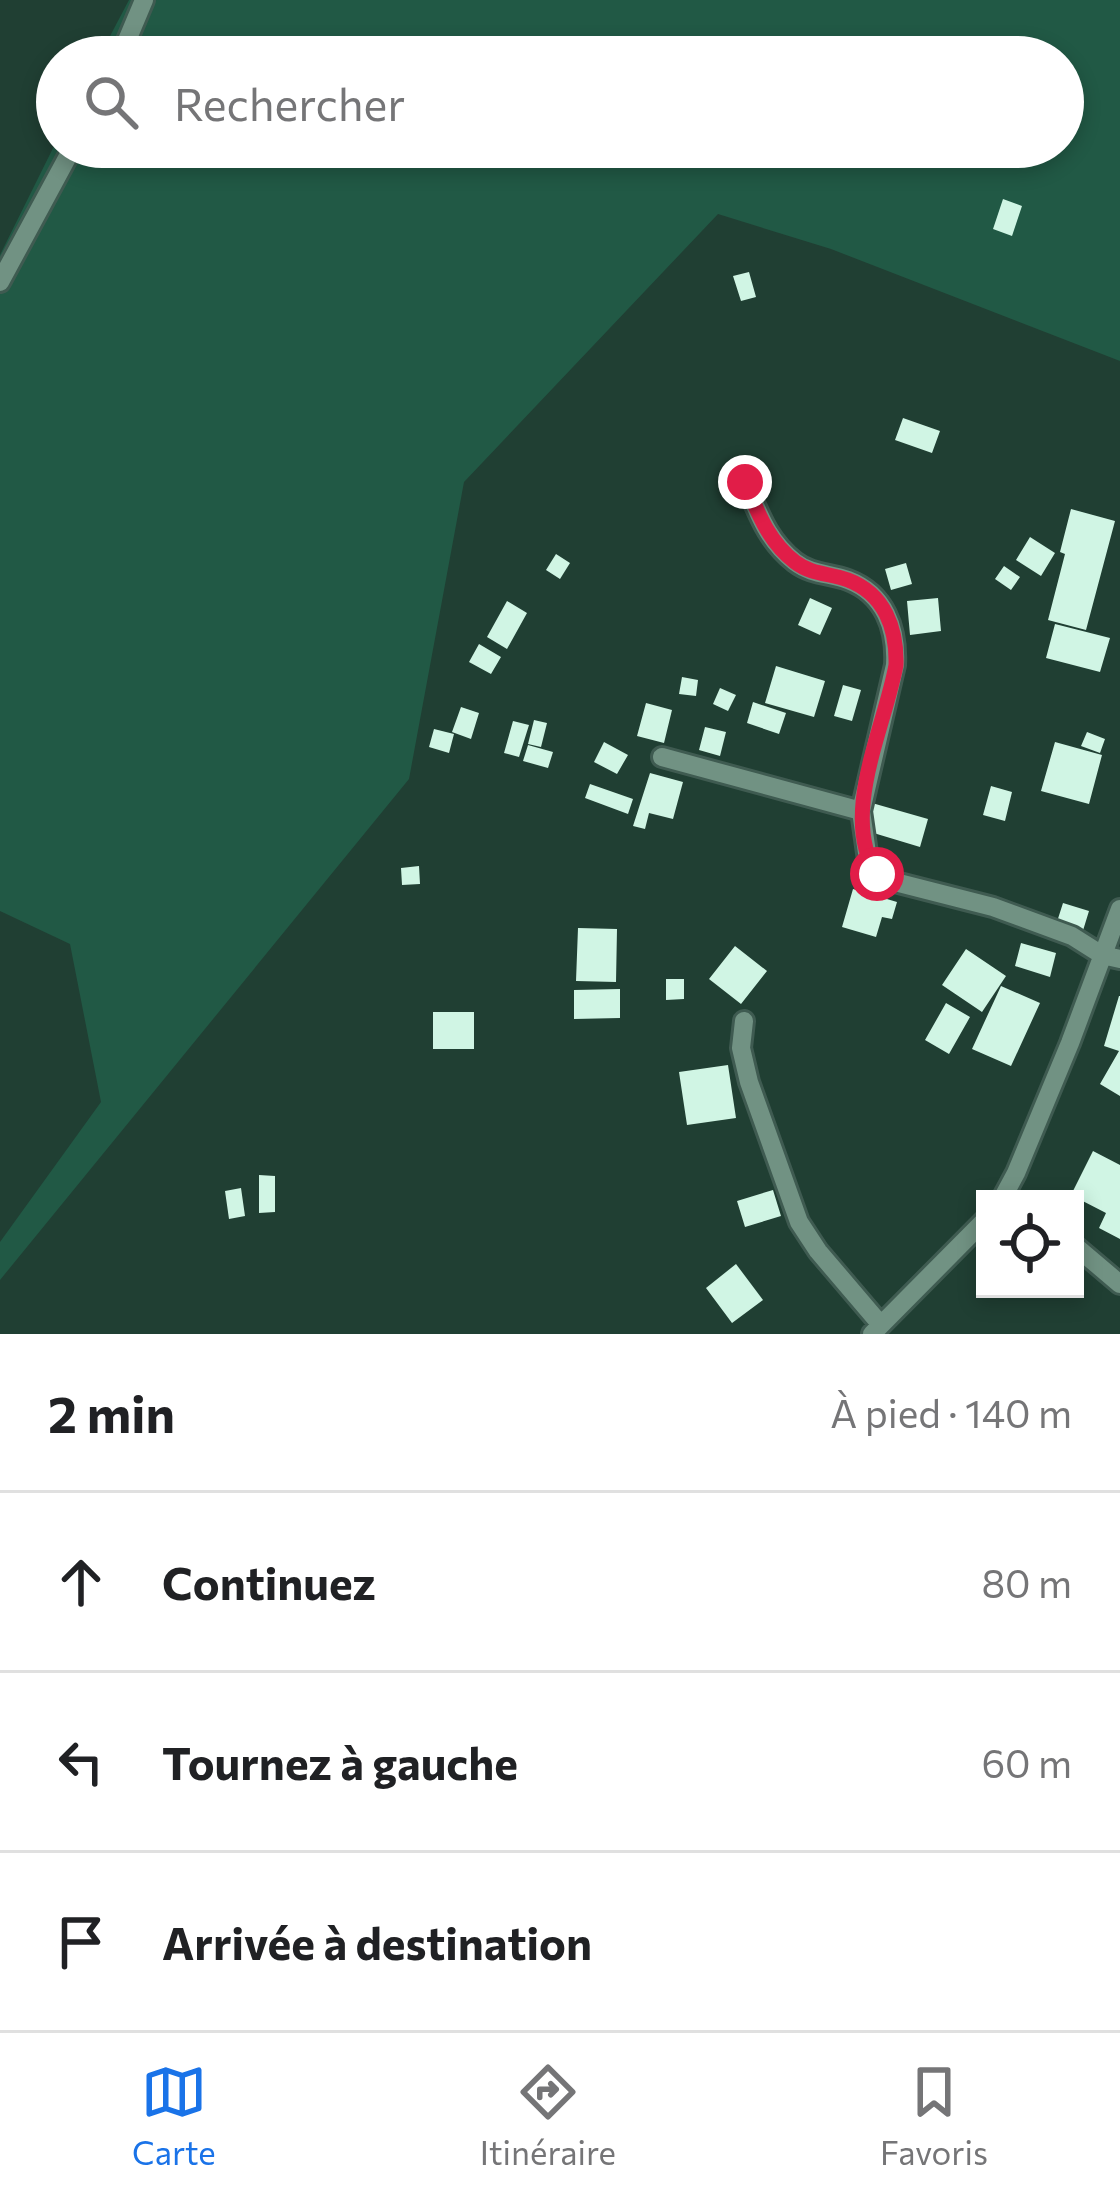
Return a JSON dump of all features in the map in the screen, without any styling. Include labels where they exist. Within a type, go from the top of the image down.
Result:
[{"type":"street","points":[[129,36],[144,0]]},
{"type":"street","points":[[0,282],[62,168]]},
{"type":"street","points":[[745,482],[769,537],[796,563],[817,574],[848,580],[872,594],[886,612],[896,644],[896,665],[861,812],[868,860],[877,874],[993,907],[1072,936],[1111,957]]},
{"type":"street","points":[[662,757],[861,812]]},
{"type":"street","points":[[1012,1190],[1070,1043],[1111,957],[1120,909]]},
{"type":"street","points":[[744,1022],[741,1048],[749,1082],[799,1222],[876,1329],[976,1229]]},
{"type":"street","points":[[1084,1254],[1120,1285]]},
{"type":"green space","points":[[129,0],[1120,0],[1120,361],[831,249],[718,214],[464,482],[409,779],[0,1280],[0,1242],[101,1102],[70,944],[0,911],[0,255],[43,168],[1084,168],[1084,36],[110,36]]},
{"type":"building","points":[[1003,199],[1022,206],[1012,236],[993,229]]},
{"type":"building","points":[[749,272],[756,297],[741,301],[733,276]]},
{"type":"building","points":[[903,418],[940,431],[932,453],[895,440]]},
{"type":"building","points":[[1071,509],[1115,521],[1086,630],[1048,620]]},
{"type":"building","points":[[1030,537],[1055,553],[1041,576],[1016,560]]},
{"type":"building","points":[[556,554],[570,563],[560,579],[546,570]]},
{"type":"building","points":[[906,563],[912,584],[891,590],[885,569]]},
{"type":"building","points":[[1004,566],[1020,577],[1011,590],[995,579]]},
{"type":"building","points":[[810,598],[832,608],[820,635],[798,625]]},
{"type":"building","points":[[938,598],[941,631],[910,635],[907,601]]},
{"type":"building","points":[[507,601],[527,613],[507,649],[487,637]]},
{"type":"building","points":[[1055,624],[1110,638],[1100,672],[1046,658]]},
{"type":"building","points":[[479,644],[501,657],[491,674],[469,662]]},
{"type":"building","points":[[776,666],[825,681],[814,717],[765,703]]},
{"type":"building","points":[[682,677],[698,680],[696,696],[679,694]]},
{"type":"building","points":[[843,685],[861,690],[852,721],[834,716]]},
{"type":"building","points":[[720,688],[736,695],[728,711],[713,704]]},
{"type":"building","points":[[753,702],[786,713],[779,734],[747,723]]},
{"type":"building","points":[[646,703],[672,710],[664,743],[637,736]]},
{"type":"building","points":[[461,707],[479,713],[471,739],[452,732]]},
{"type":"building","points":[[534,720],[547,723],[541,747],[528,744]]},
{"type":"building","points":[[513,721],[529,725],[519,757],[504,753]]},
{"type":"building","points":[[705,727],[726,732],[720,756],[699,750]]},
{"type":"building","points":[[434,729],[454,734],[449,753],[429,747]]},
{"type":"building","points":[[1087,732],[1105,739],[1100,753],[1081,746]]},
{"type":"building","points":[[604,742],[628,755],[617,774],[594,762]]},
{"type":"building","points":[[1055,742],[1102,755],[1089,804],[1041,791]]},
{"type":"building","points":[[528,745],[553,752],[548,768],[523,761]]},
{"type":"building","points":[[650,773],[683,782],[673,819],[649,813],[645,829],[633,826]]},
{"type":"building","points":[[590,784],[633,799],[628,814],[585,798]]},
{"type":"building","points":[[991,786],[1012,792],[1005,821],[983,815]]},
{"type":"building","points":[[865,801],[928,819],[920,847],[857,828]]},
{"type":"building","points":[[419,866],[420,884],[402,885],[401,868]]},
{"type":"building","points":[[853,889],[897,902],[892,919],[882,917],[876,937],[842,927]]},
{"type":"building","points":[[1063,903],[1089,911],[1081,937],[1055,928]]},
{"type":"building","points":[[578,928],[617,929],[616,982],[576,981]]},
{"type":"building","points":[[1021,943],[1056,953],[1050,977],[1015,966]]},
{"type":"building","points":[[735,946],[767,971],[741,1004],[709,979]]},
{"type":"building","points":[[966,949],[1006,976],[982,1012],[942,985]]},
{"type":"building","points":[[666,979],[684,979],[684,999],[666,1000]]},
{"type":"building","points":[[1001,986],[1040,1003],[1011,1066],[972,1049]]},
{"type":"building","points":[[620,989],[620,1018],[574,1019],[574,990]]},
{"type":"building","points":[[1119,996],[1120,1096],[1100,1084],[1119,1051],[1104,1046]]},
{"type":"building","points":[[946,1003],[970,1017],[949,1054],[925,1040]]},
{"type":"building","points":[[433,1012],[474,1012],[474,1049],[433,1049]]},
{"type":"building","points":[[728,1065],[736,1118],[687,1125],[679,1072]]},
{"type":"building","points":[[1093,1151],[1120,1165],[1120,1239],[1099,1228],[1106,1213],[1084,1202],[1084,1190],[1074,1190]]},
{"type":"building","points":[[259,1175],[275,1176],[275,1212],[259,1213]]},
{"type":"building","points":[[241,1188],[245,1216],[229,1219],[225,1191]]},
{"type":"building","points":[[773,1190],[781,1216],[745,1227],[737,1201]]},
{"type":"building","points":[[736,1264],[763,1300],[732,1323],[706,1288]]},
{"type":"route","points":[[745,482],[769,537],[796,563],[817,574],[848,580],[872,594],[886,612],[896,644],[896,665],[861,812],[868,860],[877,874]]}]
